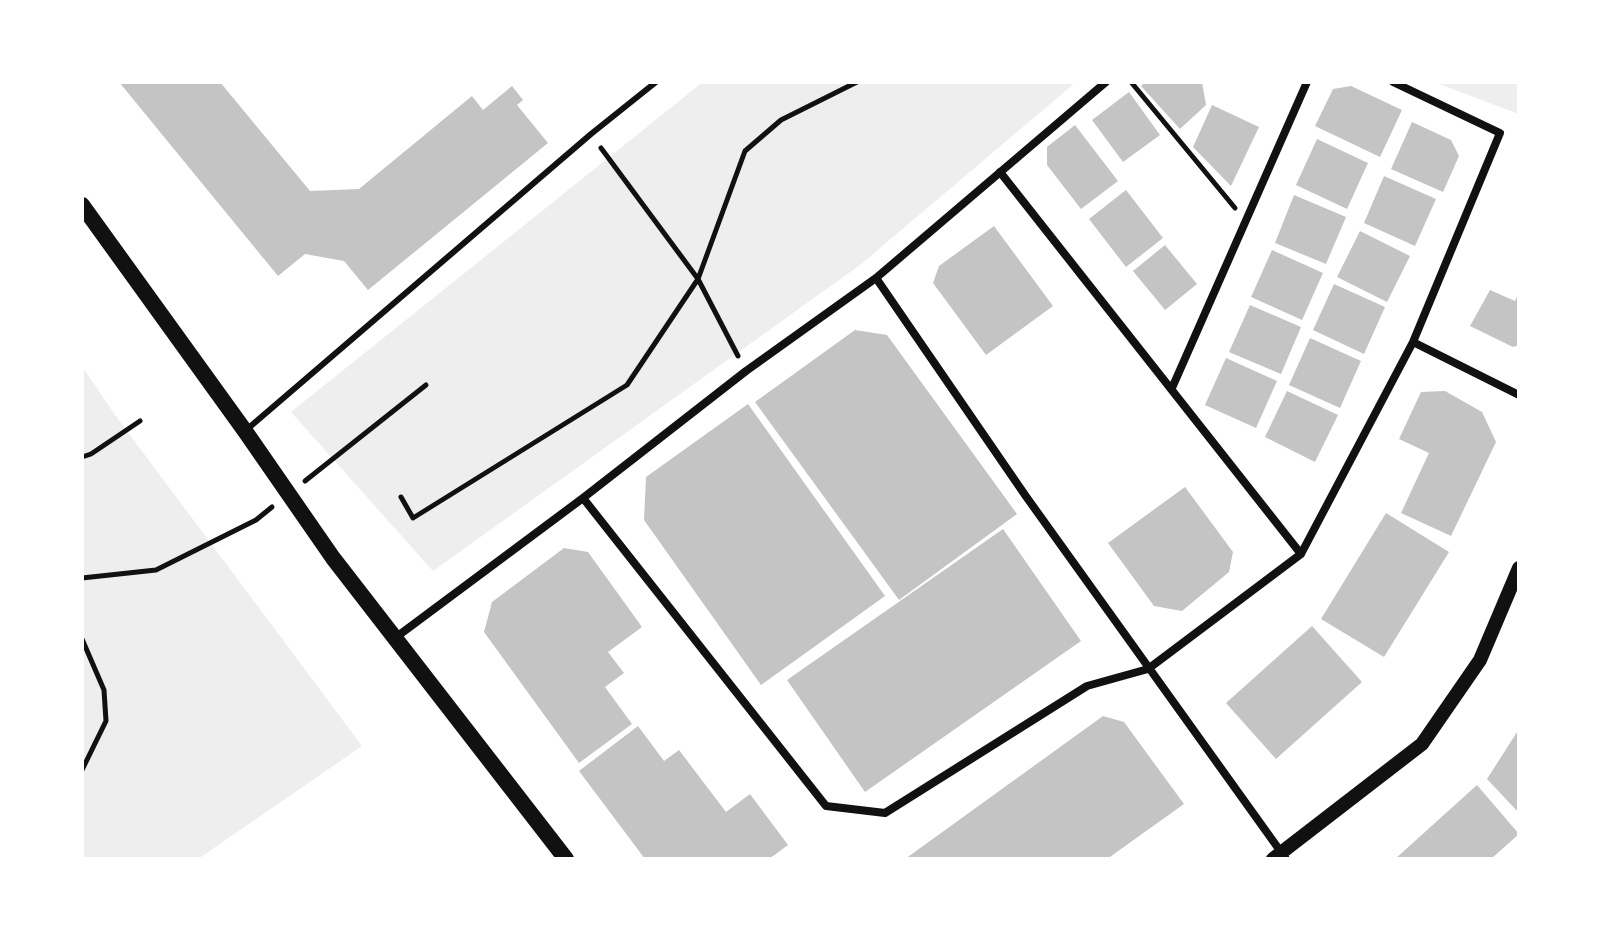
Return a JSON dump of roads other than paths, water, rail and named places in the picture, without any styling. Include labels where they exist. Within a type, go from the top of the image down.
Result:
[{"type":"main road","points":[[82,205],[333,558],[566,859]]},
{"type":"street","points":[[394,638],[583,498],[746,371],[876,278],[1106,82]]},
{"type":"street","points":[[1172,388],[1307,82]]},
{"type":"street","points":[[583,498],[826,806],[885,813],[1087,686],[1148,669],[1301,554],[1413,342],[1500,133],[1393,82]]},
{"type":"street","points":[[1000,172],[1301,554]]},
{"type":"street","points":[[876,278],[1281,857],[1422,744],[1480,660],[1519,568]]},
{"type":"street","points":[[1413,342],[1519,395]]},
{"type":"lane","points":[[245,431],[591,134],[656,82]]}]
